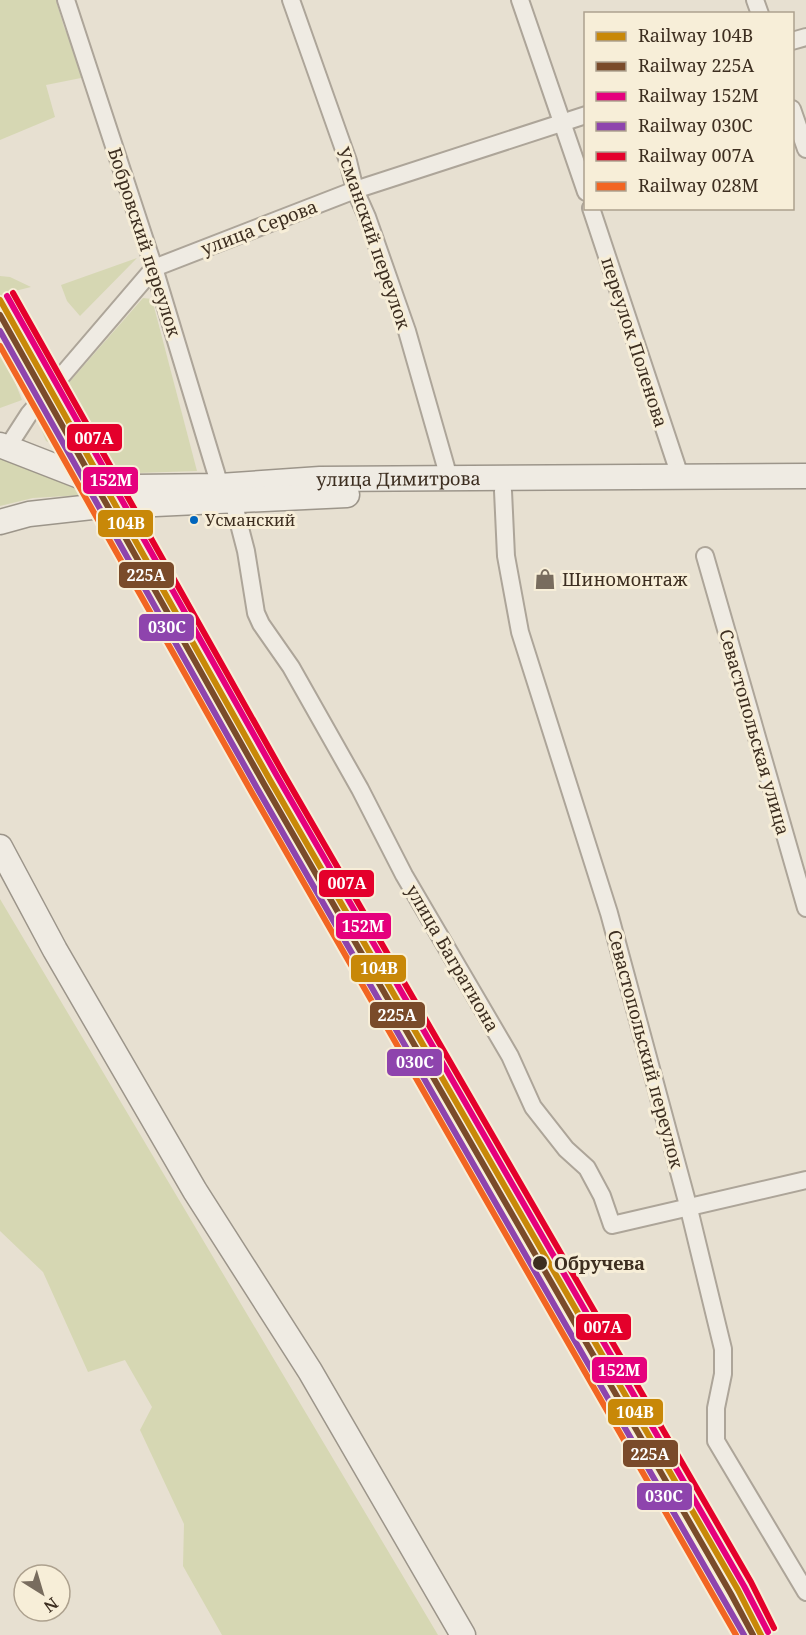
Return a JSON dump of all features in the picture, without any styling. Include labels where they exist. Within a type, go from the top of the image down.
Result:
[{"type":"main road","name":"улица Димитрова","points":[[4,446],[95,482],[226,494],[806,491]]},
{"type":"main road","name":"улица Димитрова","points":[[0,522],[29,514],[226,494],[310,479],[806,476]]},
{"type":"main road","points":[[0,847],[61,960],[190,1181],[310,1371],[463,1635]]},
{"type":"street","name":"Бобровский переулок","points":[[66,0],[226,494]]},
{"type":"street","name":"Усманский переулок","points":[[291,0],[355,190],[407,331],[449,478]]},
{"type":"street","points":[[520,0],[584,189]]},
{"type":"street","name":"улица Серова","points":[[4,446],[154,268],[355,190],[584,115]]},
{"type":"street","points":[[794,115],[806,149]]},
{"type":"street","name":"переулок Поленова","points":[[592,210],[681,476]]},
{"type":"street","name":"Севастопольский переулок","points":[[503,491],[506,556],[520,632],[609,913],[689,1209],[723,1348],[723,1374],[716,1408],[716,1441],[806,1592]]},
{"type":"street","name":"улица Багратиона","points":[[226,494],[246,551],[256,613],[261,624],[291,667],[360,789],[404,875],[510,1056],[533,1107],[566,1149],[587,1167],[602,1196],[612,1225],[689,1209],[806,1180]]},
{"type":"street","name":"Севастопольская улица","points":[[705,556],[806,908]]},
{"type":"green space","points":[[0,0],[56,0],[64,27],[86,77],[46,85],[55,117],[0,140]]},
{"type":"green space","points":[[137,258],[80,316],[67,301],[61,285]]},
{"type":"green space","points":[[0,276],[10,277],[31,287],[3,294],[0,312]]},
{"type":"green space","points":[[143,298],[152,299],[197,471],[136,473],[98,465],[46,441],[37,419]]},
{"type":"green space","points":[[0,344],[22,400],[0,408]]},
{"type":"green space","points":[[0,456],[100,494],[33,498],[0,506]]},
{"type":"green space","points":[[0,899],[438,1635],[222,1635],[183,1566],[184,1524],[140,1430],[152,1407],[125,1360],[88,1372],[43,1272],[0,1231]]},
{"type":"rail line","name":"007А","points":[[13,293],[283,773],[751,1582],[774,1628]]},
{"type":"rail line","name":"152М","points":[[7,296],[277,776],[744,1586],[768,1632]]},
{"type":"rail line","name":"104В","points":[[0,300],[270,780],[738,1590],[761,1635]]},
{"type":"rail line","name":"225А","points":[[0,315],[264,784],[753,1635]]},
{"type":"rail line","name":"030C","points":[[0,331],[257,788],[744,1635]]},
{"type":"rail line","name":"028М","points":[[0,346],[251,791],[736,1635]]},
{"type":"place","name":"Усманский","points":[[194,520]]},
{"type":"place","name":"Шиномонтаж","points":[[545,579]]},
{"type":"place","name":"Обручева","points":[[540,1263]]}]
